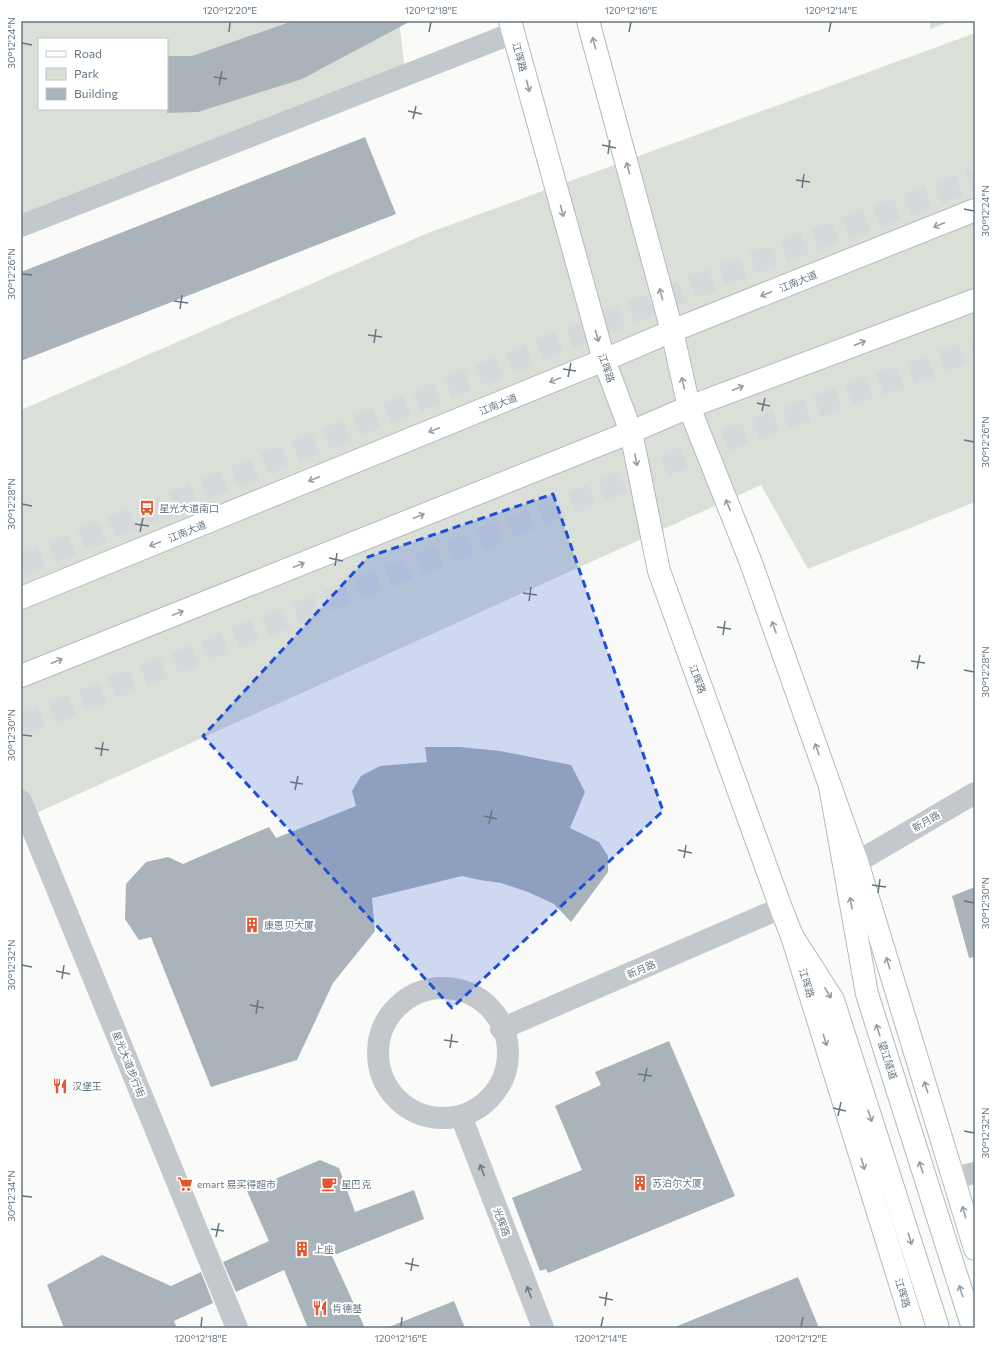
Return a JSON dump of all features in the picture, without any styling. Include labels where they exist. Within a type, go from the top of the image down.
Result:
[{"type":"main road","points":[[588,21],[672,331],[688,407],[750,560],[857,862],[975,1249]]},
{"type":"main road","name":"江晖路","points":[[512,27],[604,360],[631,432],[658,571],[792,936],[914,1328]]},
{"type":"main road","name":"江南大道","points":[[21,598],[672,331],[975,210]]},
{"type":"main road","points":[[21,676],[631,432],[688,407],[975,300]]},
{"type":"main road","name":"望江隧道","points":[[830,786],[867,994],[972,1328]]},
{"type":"main road","points":[[792,936],[833,1000],[938,1328]]},
{"type":"street","points":[[21,226],[512,27]]},
{"type":"street","name":"新月路","points":[[857,862],[975,793]]},
{"type":"street","name":"星光大道步行街","points":[[21,801],[237,1328]]},
{"type":"street","name":"新月路","points":[[501,1029],[781,908]]},
{"type":"street","points":[[439,988],[459,990],[478,997],[494,1010],[509,1049],[507,1071],[497,1091],[482,1107],[461,1116],[439,1118],[417,1113],[399,1101],[385,1084],[378,1062],[379,1040],[387,1019],[402,1003],[419,992],[439,988]]},
{"type":"street","name":"光辉路","points":[[461,1116],[543,1328]]},
{"type":"street","points":[[953,1178],[975,1173]]},
{"type":"highlighted area","points":[[553,494],[663,811],[452,1008],[203,736],[368,557]]},
{"type":"green space","points":[[21,21],[399,21],[405,70],[21,217]]},
{"type":"green space","points":[[930,21],[951,21],[930,29]]},
{"type":"green space","points":[[975,33],[975,502],[808,569],[761,485],[21,820],[21,410],[428,233]]},
{"type":"building","points":[[293,21],[411,21],[302,79],[198,112],[167,113],[168,56],[192,56]]},
{"type":"building","points":[[365,137],[396,214],[21,361],[21,272]]},
{"type":"building","name":"康恩贝大厦","points":[[425,747],[460,747],[500,751],[571,765],[585,792],[570,828],[599,842],[608,856],[608,872],[571,922],[554,904],[528,892],[501,883],[462,876],[372,898],[375,931],[333,983],[297,1060],[211,1087],[151,937],[139,940],[125,919],[126,884],[146,862],[168,857],[183,864],[269,827],[276,838],[356,806],[352,791],[361,776],[380,766],[427,762]]},
{"type":"building","points":[[975,887],[975,957],[969,958],[952,896]]},
{"type":"building","name":"苏泊尔大厦","points":[[669,1041],[735,1196],[548,1273],[546,1269],[540,1271],[512,1198],[582,1170],[555,1106],[601,1085],[595,1072]]},
{"type":"building","name":"上座","points":[[320,1160],[339,1168],[355,1212],[414,1190],[424,1219],[332,1256],[365,1328],[308,1328],[284,1270],[236,1292],[223,1262],[269,1241],[247,1191]]},
{"type":"building","points":[[102,1255],[171,1286],[201,1272],[213,1303],[174,1321],[177,1328],[64,1328],[47,1285]]},
{"type":"building","points":[[798,1277],[819,1328],[675,1328],[675,1327]]},
{"type":"building","points":[[454,1301],[465,1328],[389,1328],[389,1327]]},
{"type":"tunnel","points":[[21,565],[705,282],[975,179]]},
{"type":"tunnel","points":[[21,725],[762,426],[975,350]]},
{"type":"place","name":"星光大道南口","points":[[147,508]]},
{"type":"place","name":"康恩贝大厦","points":[[252,925]]},
{"type":"place","name":"汉堡王","points":[[60,1086]]},
{"type":"place","name":"苏泊尔大厦","points":[[640,1183]]},
{"type":"place","name":"emart 易买得超市","points":[[185,1184]]},
{"type":"place","name":"星巴克","points":[[329,1184]]},
{"type":"place","name":"上座","points":[[302,1249]]},
{"type":"place","name":"肯德基","points":[[320,1308]]}]
